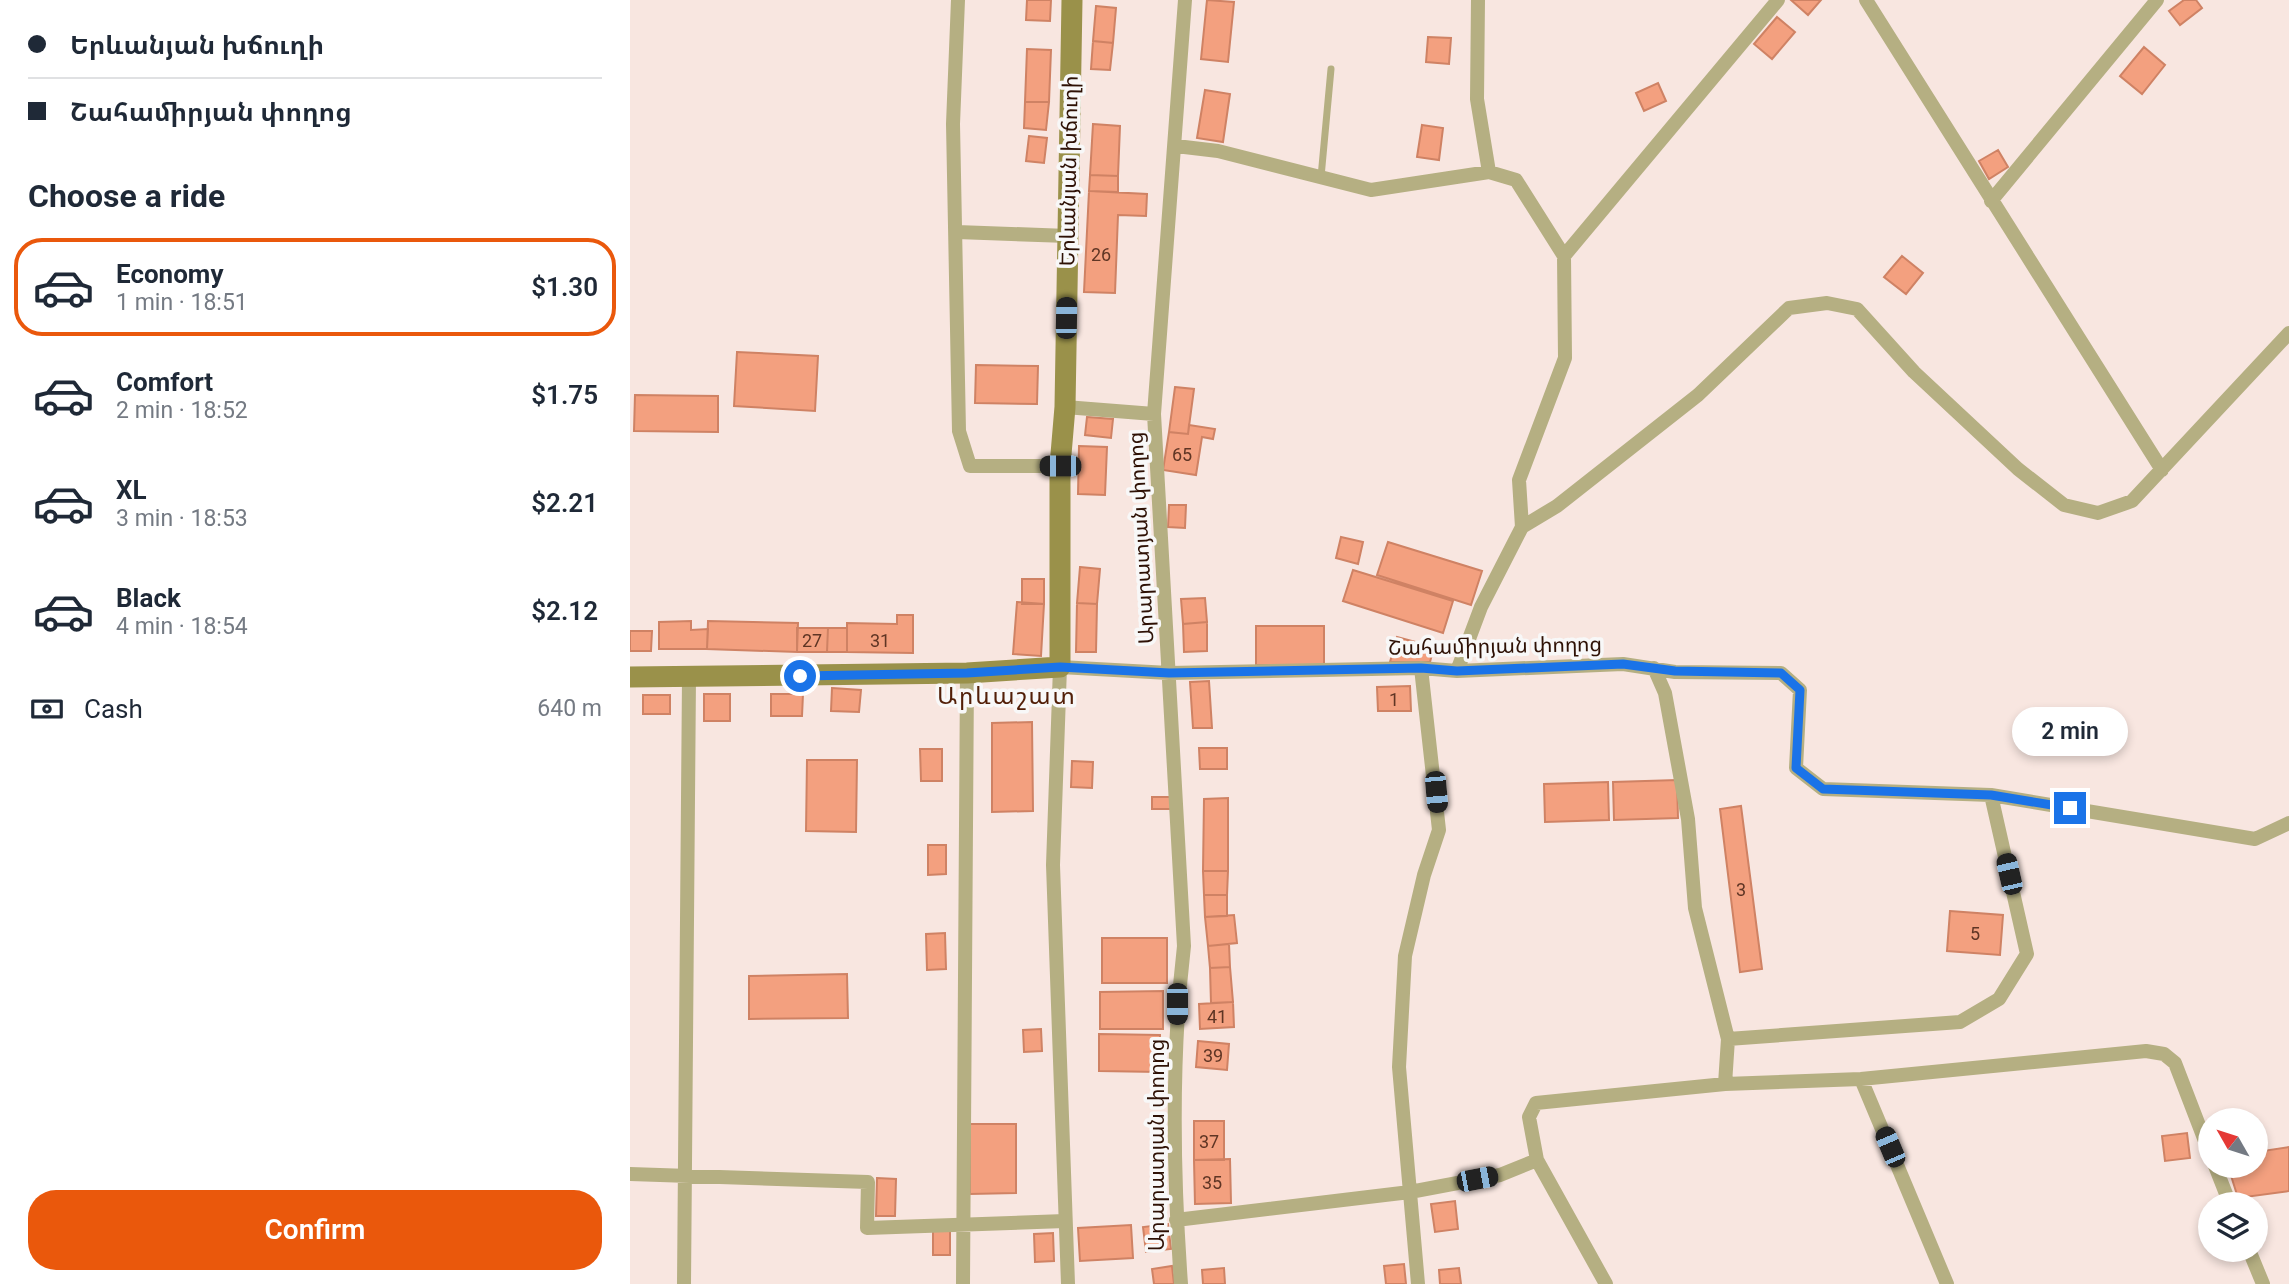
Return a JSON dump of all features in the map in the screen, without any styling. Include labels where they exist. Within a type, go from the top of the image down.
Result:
[{"type":"main road","name":"Երևանյան խճուղի","points":[[1060,667],[1060,466],[1065,407],[1072,0]]},
{"type":"main road","points":[[630,677],[967,673],[1060,667]]},
{"type":"street","points":[[958,0],[953,124],[959,431],[970,466],[1060,466]]},
{"type":"street","name":"Արարատյան փողոց","points":[[1181,1284],[1176,1220],[1177,1004],[1184,946],[1154,414],[1185,0]]},
{"type":"street","points":[[1478,0],[1477,99],[1489,172]]},
{"type":"street","points":[[1564,256],[1777,0]]},
{"type":"street","points":[[1866,0],[2162,470]]},
{"type":"street","points":[[1991,201],[2157,0]]},
{"type":"street","points":[[1176,146],[1218,151],[1371,190],[1489,172],[1516,180],[1564,256],[1565,358],[1519,480],[1522,527],[1481,607],[1457,671]]},
{"type":"street","points":[[957,232],[1068,236]]},
{"type":"street","points":[[1522,527],[1557,506],[1698,395],[1789,308],[1827,303],[1857,309],[1914,372],[2018,469],[2064,505],[2098,513],[2132,501],[2289,333]]},
{"type":"street","points":[[1065,407],[1154,414]]},
{"type":"street","name":"Շահամիրյան փողոց","points":[[1060,667],[1169,673],[1421,668],[1457,671],[1623,664],[1654,668],[1781,673],[1800,690],[1796,768],[1823,789],[1991,795],[2255,839],[2289,823]]},
{"type":"street","points":[[1060,667],[1053,865],[1068,1284]]},
{"type":"street","points":[[1418,1284],[1399,1067],[1405,956],[1424,876],[1439,830],[1421,668]]},
{"type":"street","points":[[1654,668],[1665,693],[1688,819],[1695,908],[1728,1039],[1725,1084]]},
{"type":"street","points":[[963,1284],[967,673]]},
{"type":"street","points":[[684,1284],[689,677]]},
{"type":"street","points":[[1728,1039],[1960,1022],[1999,999],[2027,954],[1991,795]]},
{"type":"street","points":[[1606,1284],[1537,1160],[1529,1117],[1536,1103],[1725,1084],[1861,1079],[2146,1051],[2164,1054],[2175,1063],[2198,1123]]},
{"type":"street","points":[[1861,1079],[1947,1284]]},
{"type":"street","points":[[1176,1220],[1410,1192],[1500,1175],[1537,1160]]},
{"type":"street","points":[[630,1174],[868,1182],[866,1228],[1065,1221]]},
{"type":"street","points":[[2254,1262],[2263,1284]]},
{"type":"lane","points":[[1321,177],[1331,69]]},
{"type":"building","points":[[1027,0],[1051,0],[1050,21],[1026,20]]},
{"type":"building","points":[[1207,0],[1234,2],[1228,62],[1201,59]]},
{"type":"building","points":[[1791,0],[1821,0],[1808,15]]},
{"type":"building","points":[[2184,0],[2196,0],[2202,8],[2180,25],[2169,11]]},
{"type":"building","points":[[1096,6],[1116,8],[1113,43],[1093,41]]},
{"type":"building","points":[[1777,17],[1795,32],[1772,59],[1754,44]]},
{"type":"building","points":[[1428,37],[1451,38],[1449,64],[1426,62]]},
{"type":"building","points":[[1093,41],[1113,43],[1110,70],[1091,69]]},
{"type":"building","points":[[2144,47],[2165,65],[2142,94],[2120,76]]},
{"type":"building","points":[[1027,49],[1051,50],[1049,102],[1025,102]]},
{"type":"building","points":[[1658,83],[1666,101],[1644,111],[1636,93]]},
{"type":"building","points":[[1205,90],[1230,94],[1223,142],[1197,138]]},
{"type":"building","points":[[1025,102],[1049,102],[1046,130],[1024,128]]},
{"type":"building","points":[[1093,124],[1120,126],[1118,176],[1090,175]]},
{"type":"building","points":[[1422,125],[1443,128],[1439,160],[1417,157]]},
{"type":"building","points":[[1029,136],[1047,138],[1044,163],[1026,161]]},
{"type":"building","points":[[1998,150],[2008,167],[1989,179],[1979,161]]},
{"type":"building","points":[[1090,175],[1118,176],[1118,192],[1089,191]]},
{"type":"building","points":[[1089,191],[1147,194],[1146,216],[1118,215],[1115,293],[1084,292]]},
{"type":"building","points":[[1902,256],[1923,273],[1906,294],[1884,277]]},
{"type":"building","points":[[737,352],[818,356],[815,411],[734,406]]},
{"type":"building","points":[[976,365],[1038,366],[1037,404],[975,403]]},
{"type":"building","points":[[1175,387],[1194,389],[1188,434],[1169,432]]},
{"type":"building","points":[[635,395],[718,396],[718,432],[634,431]]},
{"type":"building","points":[[1087,417],[1113,419],[1111,438],[1085,435]]},
{"type":"building","points":[[1189,425],[1215,429],[1213,439],[1202,437],[1196,475],[1163,470],[1169,432],[1188,434]]},
{"type":"building","points":[[1079,446],[1107,447],[1105,495],[1078,494]]},
{"type":"building","points":[[1169,505],[1186,505],[1185,528],[1168,527]]},
{"type":"building","points":[[1341,537],[1363,542],[1358,564],[1336,558]]},
{"type":"building","points":[[1388,542],[1482,571],[1471,605],[1377,575]]},
{"type":"building","points":[[1080,567],[1100,569],[1097,604],[1077,603]]},
{"type":"building","points":[[1353,570],[1453,601],[1443,633],[1343,601]]},
{"type":"building","points":[[1022,579],[1044,579],[1044,604],[1022,604]]},
{"type":"building","points":[[1205,598],[1207,622],[1183,624],[1181,599]]},
{"type":"building","points":[[1017,602],[1044,604],[1041,656],[1013,654]]},
{"type":"building","points":[[1077,603],[1097,604],[1096,652],[1076,652]]},
{"type":"building","points":[[897,615],[913,615],[913,653],[847,652],[847,623],[897,624]]},
{"type":"building","points":[[691,621],[691,630],[708,629],[707,649],[659,649],[659,622]]},
{"type":"building","points":[[708,621],[798,623],[797,652],[707,649]]},
{"type":"building","points":[[1207,622],[1207,651],[1184,652],[1183,624]]},
{"type":"building","points":[[1256,626],[1324,626],[1324,665],[1256,665]]},
{"type":"building","points":[[797,628],[828,628],[827,652],[797,652]]},
{"type":"building","points":[[828,628],[847,628],[847,652],[827,652]]},
{"type":"building","points":[[630,631],[652,631],[651,651],[630,651]]},
{"type":"building","points":[[1397,637],[1434,647],[1430,662],[1390,662]]},
{"type":"building","points":[[1209,681],[1212,728],[1193,728],[1190,682]]},
{"type":"building","points":[[1410,686],[1411,711],[1378,711],[1377,687]]},
{"type":"building","points":[[832,688],[861,690],[859,712],[831,711]]},
{"type":"building","points":[[704,694],[730,694],[730,721],[704,721]]},
{"type":"building","points":[[771,694],[803,694],[802,716],[771,716]]},
{"type":"building","points":[[643,695],[670,695],[670,714],[643,714]]},
{"type":"building","points":[[1032,722],[1033,811],[992,812],[992,723]]},
{"type":"building","points":[[1199,748],[1227,748],[1227,769],[1200,769]]},
{"type":"building","points":[[920,749],[942,749],[942,781],[921,781]]},
{"type":"building","points":[[807,760],[857,760],[856,832],[806,831]]},
{"type":"building","points":[[1072,761],[1093,762],[1092,788],[1071,787]]},
{"type":"building","points":[[1677,780],[1678,818],[1614,820],[1613,782]]},
{"type":"building","points":[[1608,782],[1609,820],[1545,822],[1544,784]]},
{"type":"building","points":[[1152,797],[1171,797],[1171,809],[1152,809]]},
{"type":"building","points":[[1228,798],[1228,871],[1203,871],[1204,799]]},
{"type":"building","points":[[1741,806],[1762,969],[1740,972],[1720,809]]},
{"type":"building","points":[[928,845],[946,845],[946,874],[928,875]]},
{"type":"building","points":[[1203,871],[1228,871],[1227,895],[1204,895]]},
{"type":"building","points":[[1204,895],[1227,895],[1227,916],[1205,917]]},
{"type":"building","points":[[1950,911],[2003,915],[2000,955],[1947,951]]},
{"type":"building","points":[[1234,915],[1237,943],[1208,946],[1205,917]]},
{"type":"building","points":[[945,933],[946,969],[927,970],[926,934]]},
{"type":"building","points":[[1102,938],[1167,938],[1167,983],[1102,983]]},
{"type":"building","points":[[1229,944],[1230,967],[1210,968],[1208,946]]},
{"type":"building","points":[[1230,967],[1233,1002],[1211,1003],[1210,968]]},
{"type":"building","points":[[847,974],[848,1018],[749,1019],[749,976]]},
{"type":"building","points":[[1163,991],[1163,1029],[1100,1029],[1100,992]]},
{"type":"building","points":[[1233,1002],[1234,1027],[1200,1029],[1199,1004]]},
{"type":"building","points":[[1041,1029],[1042,1051],[1024,1052],[1023,1030]]},
{"type":"building","points":[[1099,1034],[1160,1035],[1159,1072],[1099,1071]]},
{"type":"building","points":[[1198,1041],[1229,1044],[1227,1070],[1196,1067]]},
{"type":"building","points":[[1194,1121],[1224,1121],[1224,1160],[1194,1160]]},
{"type":"building","points":[[970,1124],[1016,1124],[1016,1193],[970,1194]]},
{"type":"building","points":[[2187,1133],[2190,1158],[2165,1161],[2162,1136]]},
{"type":"building","points":[[2289,1147],[2289,1191],[2268,1194],[2236,1192],[2232,1178],[2268,1178],[2268,1150]]},
{"type":"building","points":[[1230,1159],[1231,1203],[1195,1204],[1194,1160]]},
{"type":"building","points":[[877,1178],[896,1179],[895,1216],[876,1216]]},
{"type":"building","points":[[1455,1201],[1458,1229],[1435,1232],[1431,1204]]},
{"type":"building","points":[[1168,1224],[1171,1249],[1146,1252],[1143,1227]]},
{"type":"building","points":[[1131,1225],[1133,1258],[1080,1261],[1078,1228]]},
{"type":"building","points":[[933,1231],[950,1231],[950,1255],[933,1255]]},
{"type":"building","points":[[1053,1233],[1054,1261],[1035,1262],[1034,1234]]},
{"type":"building","points":[[1404,1264],[1406,1284],[1386,1284],[1384,1266]]},
{"type":"building","points":[[1172,1266],[1174,1284],[1154,1284],[1152,1269]]},
{"type":"building","points":[[1224,1268],[1225,1284],[1203,1284],[1202,1270]]},
{"type":"building","points":[[1459,1268],[1461,1284],[1440,1284],[1439,1270]]},
{"type":"district","name":"Արևաշատ","points":[[1007,696]]},
{"type":"route","points":[[800,676],[967,673],[1060,667],[1169,673],[1421,668],[1457,671],[1623,664],[1675,671],[1781,673],[1800,690],[1796,768],[1823,789],[1991,795],[2070,808]]}]
